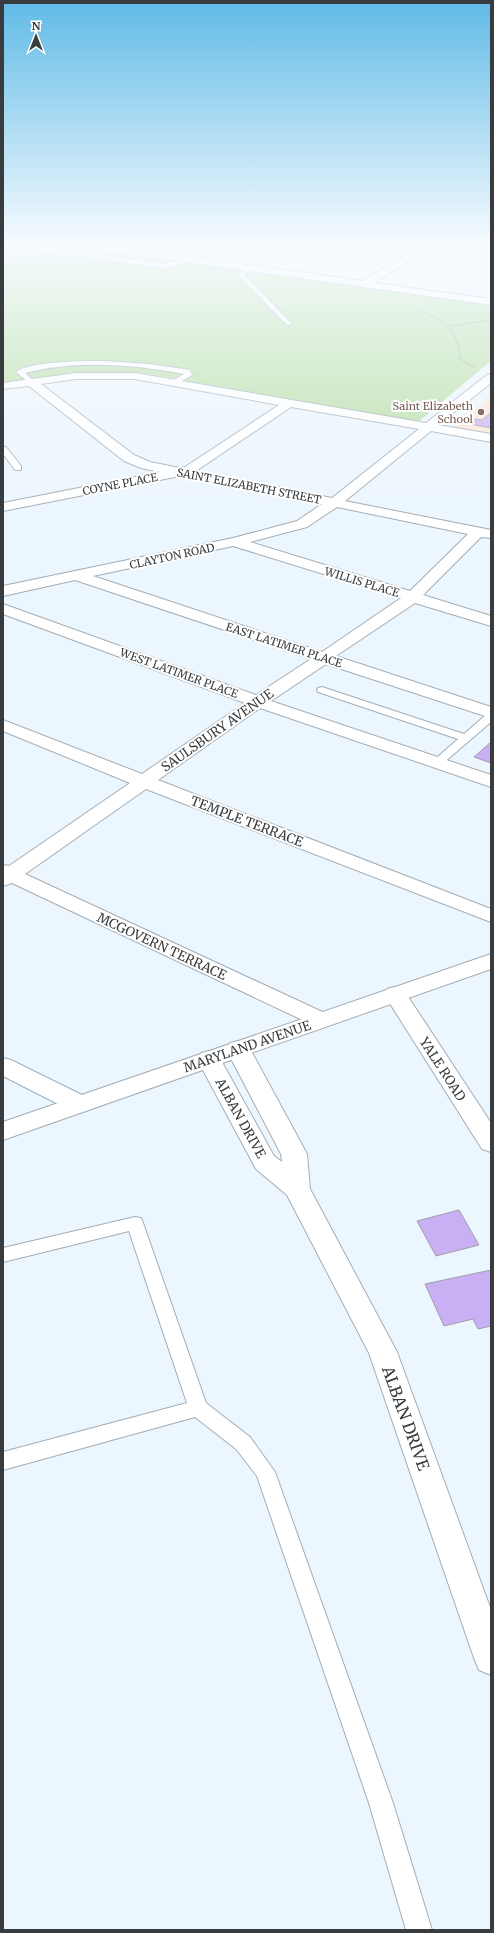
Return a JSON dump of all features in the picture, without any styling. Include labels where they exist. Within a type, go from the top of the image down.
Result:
[{"type":"street","points":[[3,386],[68,377],[105,375],[135,376],[491,438]]},
{"type":"street","name":"CLAYTON ROAD","points":[[3,591],[234,542],[302,524],[334,503],[491,378]]},
{"type":"street","name":"SAINT ELIZABETH STREET","points":[[31,382],[129,458],[146,465],[179,473],[485,533]]},
{"type":"street","name":"COYNE PLACE","points":[[3,507],[179,473],[196,466],[289,403]]},
{"type":"street","name":"SAULSBURY AVENUE","points":[[6,875],[412,598],[431,579],[485,533]]},
{"type":"street","name":"WILLIS PLACE","points":[[234,542],[412,598],[491,621]]},
{"type":"street","name":"EAST LATIMER PLACE","points":[[77,576],[491,715]]},
{"type":"street","name":"WEST LATIMER PLACE","points":[[3,609],[258,702],[491,781]]},
{"type":"street","name":"TEMPLE TERRACE","points":[[3,725],[143,782],[491,916]]},
{"type":"street","name":"MCGOVERN TERRACE","points":[[6,875],[321,1020]]},
{"type":"street","name":"MARYLAND AVENUE","points":[[3,1131],[491,961]]},
{"type":"street","name":"YALE ROAD","points":[[395,994],[491,1143]]},
{"type":"street","name":"ALBAN DRIVE","points":[[238,1049],[294,1154],[296,1189]]},
{"type":"street","name":"ALBAN DRIVE","points":[[209,1059],[265,1162],[296,1189],[383,1352],[491,1658]]},
{"type":"street","points":[[3,1066],[79,1104]]},
{"type":"lane","points":[[31,382],[20,372],[52,366],[125,364],[168,368],[187,372],[188,375],[175,383]]},
{"type":"lane","points":[[3,449],[18,468]]},
{"type":"lane","points":[[322,690],[466,738]]},
{"type":"lane","points":[[437,763],[491,715]]},
{"type":"lane","points":[[3,1254],[135,1223],[198,1408],[243,1443],[265,1472],[381,1803],[419,1930]]},
{"type":"lane","points":[[3,1461],[198,1408]]},
{"type":"path","points":[[454,335],[459,346],[460,359],[477,369]]},
{"type":"shaded area","name":"Saint Elizabeth School","points":[[491,396],[491,435],[452,428]]},
{"type":"green space","points":[[3,335],[491,335],[491,361],[418,422],[148,374],[121,372],[80,372],[3,383]]},
{"type":"building","name":"Saint Elizabeth School","points":[[491,412],[491,428],[469,424],[476,419],[482,420]]},
{"type":"building","points":[[491,742],[491,763],[474,757]]},
{"type":"building","points":[[459,1210],[479,1245],[436,1256],[417,1221]]},
{"type":"building","points":[[491,1270],[491,1326],[478,1329],[473,1319],[444,1326],[425,1284]]},
{"type":"place","name":"Saint Elizabeth School","points":[[481,412]]}]
